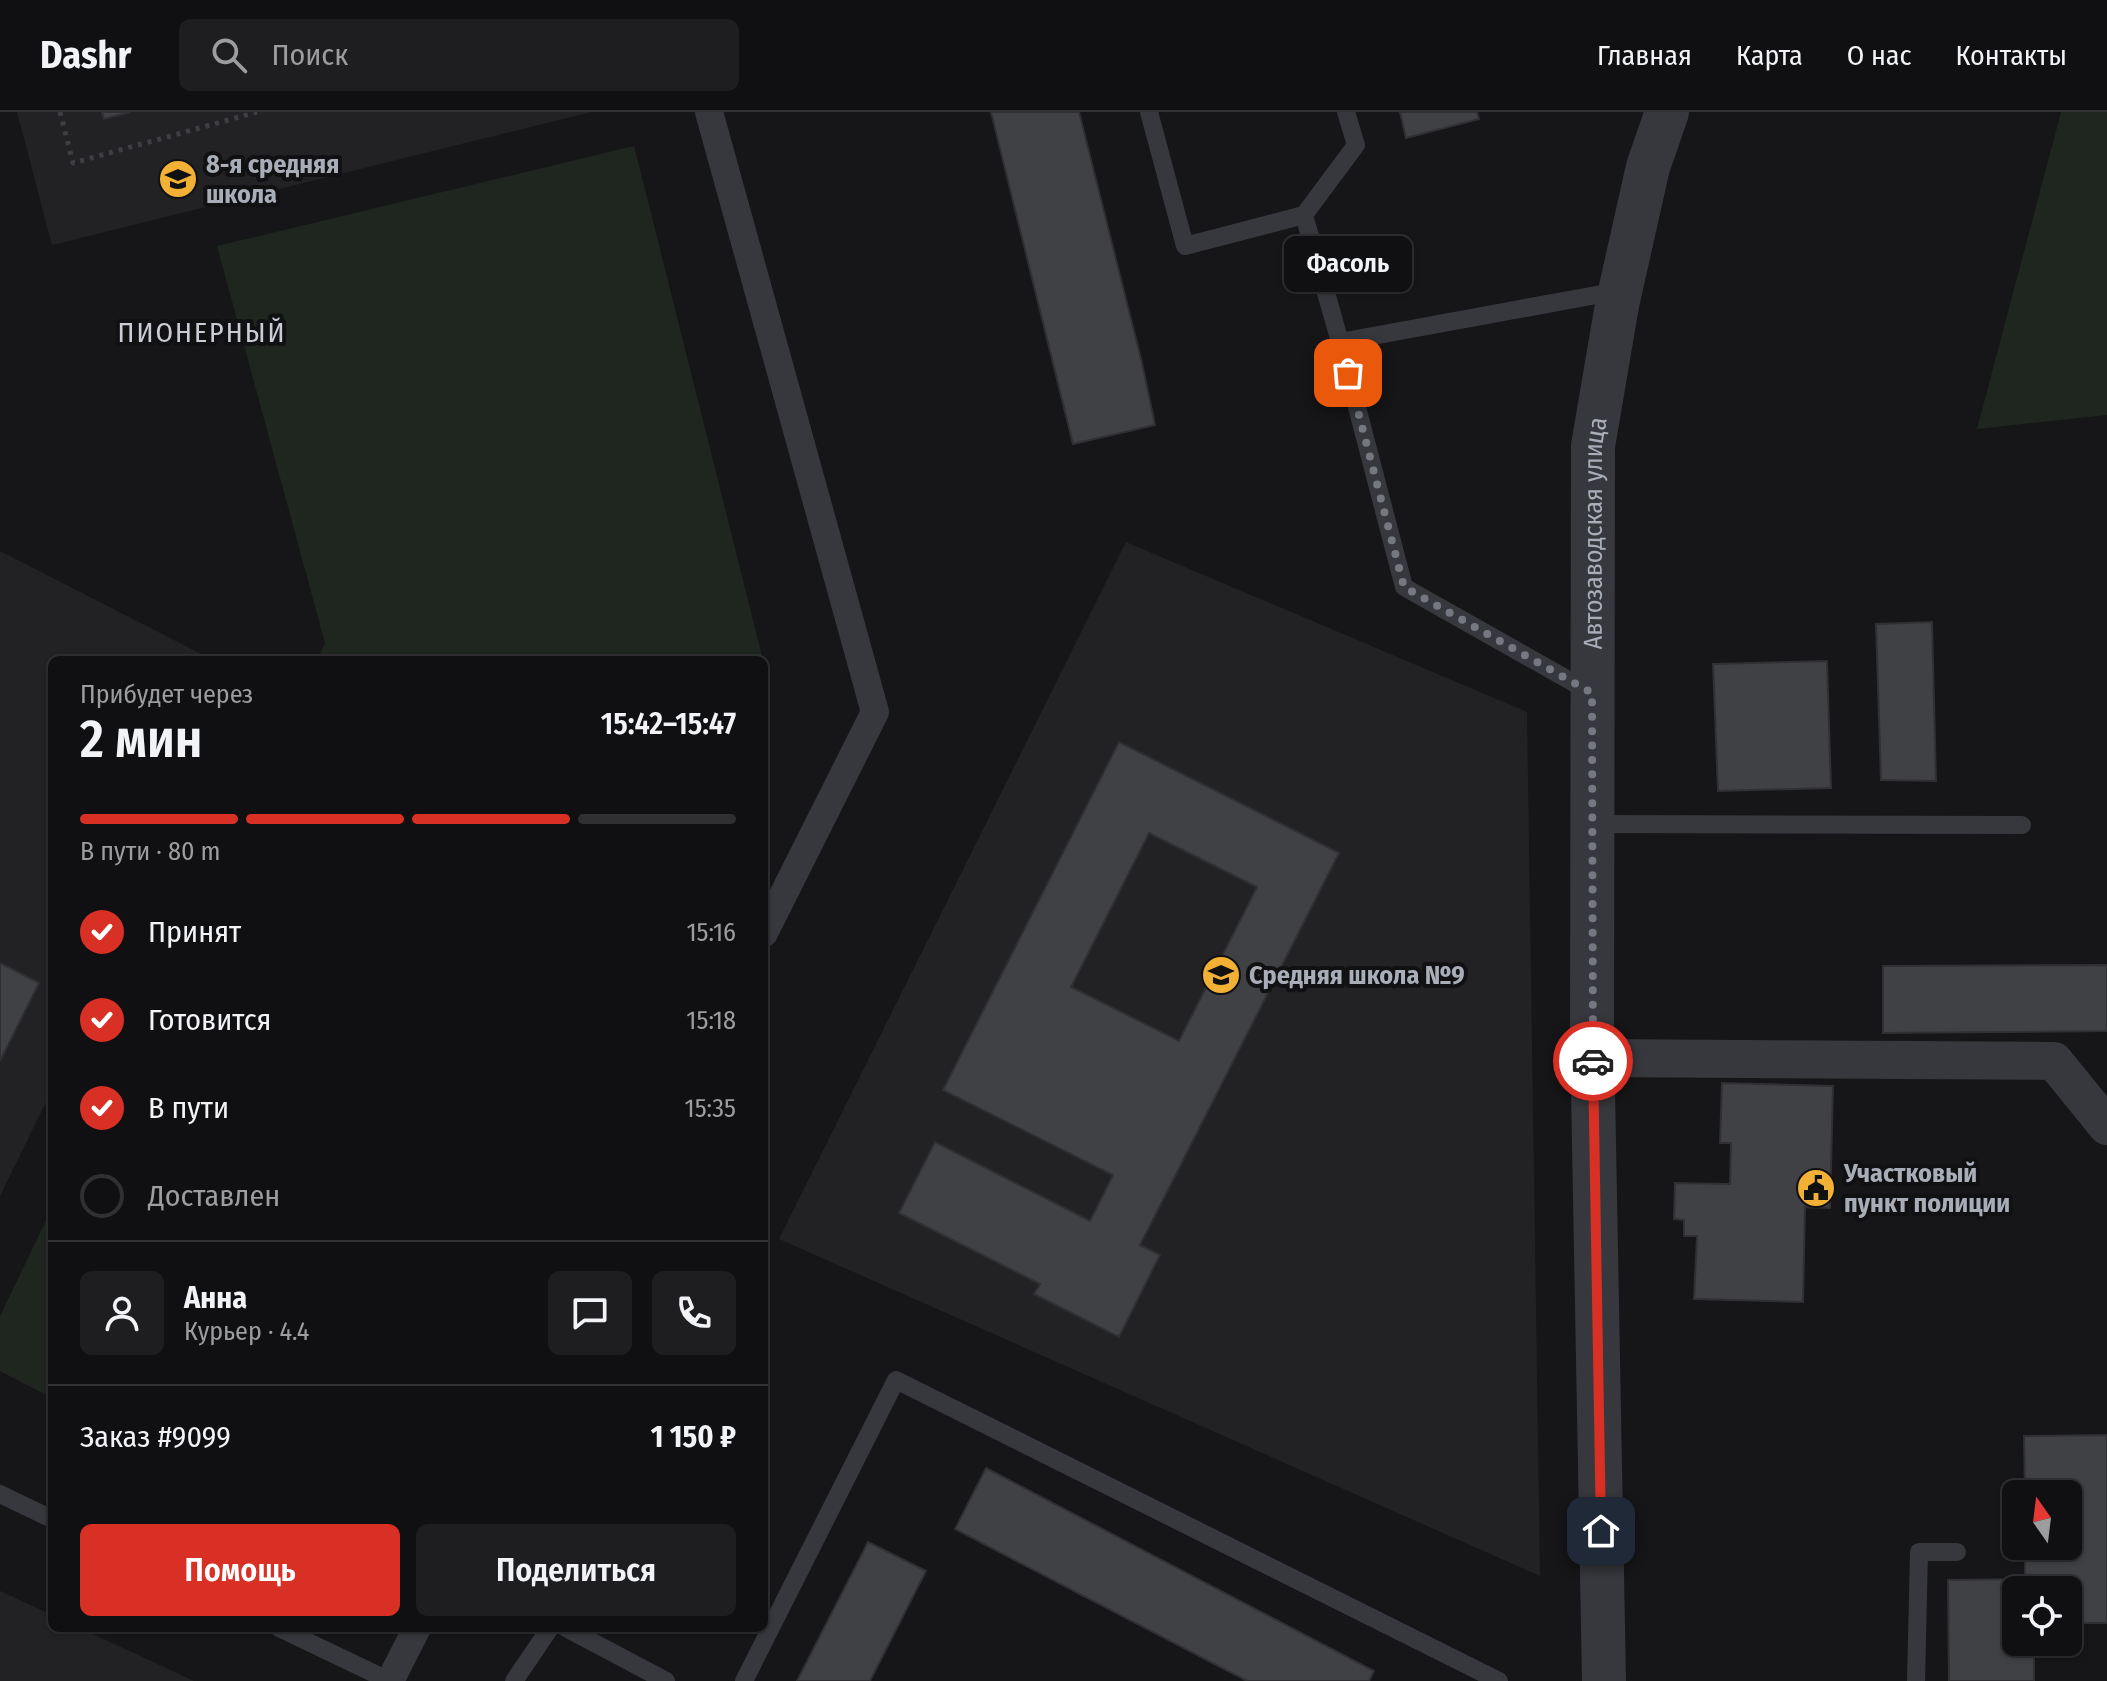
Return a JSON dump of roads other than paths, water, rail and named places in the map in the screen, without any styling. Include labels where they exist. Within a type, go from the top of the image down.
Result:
[{"type":"street","points":[[709,112],[875,712],[768,925]]},
{"type":"street","name":"Автозаводская улица","points":[[1604,1681],[1593,1058],[1593,446],[1620,291],[1648,167],[1667,112]]},
{"type":"street","points":[[1593,1058],[2054,1061],[2107,1126]]},
{"type":"street","points":[[390,1681],[415,1632]]},
{"type":"lane","points":[[1149,112],[1185,246],[1304,215],[1356,145],[1346,112]]},
{"type":"lane","points":[[1304,215],[1404,587],[1592,693]]},
{"type":"lane","points":[[1340,342],[1620,291]]},
{"type":"lane","points":[[1592,824],[2022,825]]},
{"type":"lane","points":[[744,1681],[896,1380],[1499,1681]]},
{"type":"lane","points":[[0,1494],[48,1517]]},
{"type":"lane","points":[[1916,1681],[1919,1552],[1957,1552]]},
{"type":"lane","points":[[287,1632],[390,1681]]},
{"type":"lane","points":[[514,1681],[547,1632]]},
{"type":"lane","points":[[574,1632],[666,1681]]},
{"type":"place","name":"8-я средняя школа","points":[[178,179]]},
{"type":"place","name":"Фасоль","points":[[1348,373]]},
{"type":"place","name":"Средняя школа №9","points":[[1221,975]]},
{"type":"place","name":"Участковый пункт полиции","points":[[1816,1188]]},
{"type":"district","name":"ПИОНЕРНЫЙ","points":[[202,332]]}]
